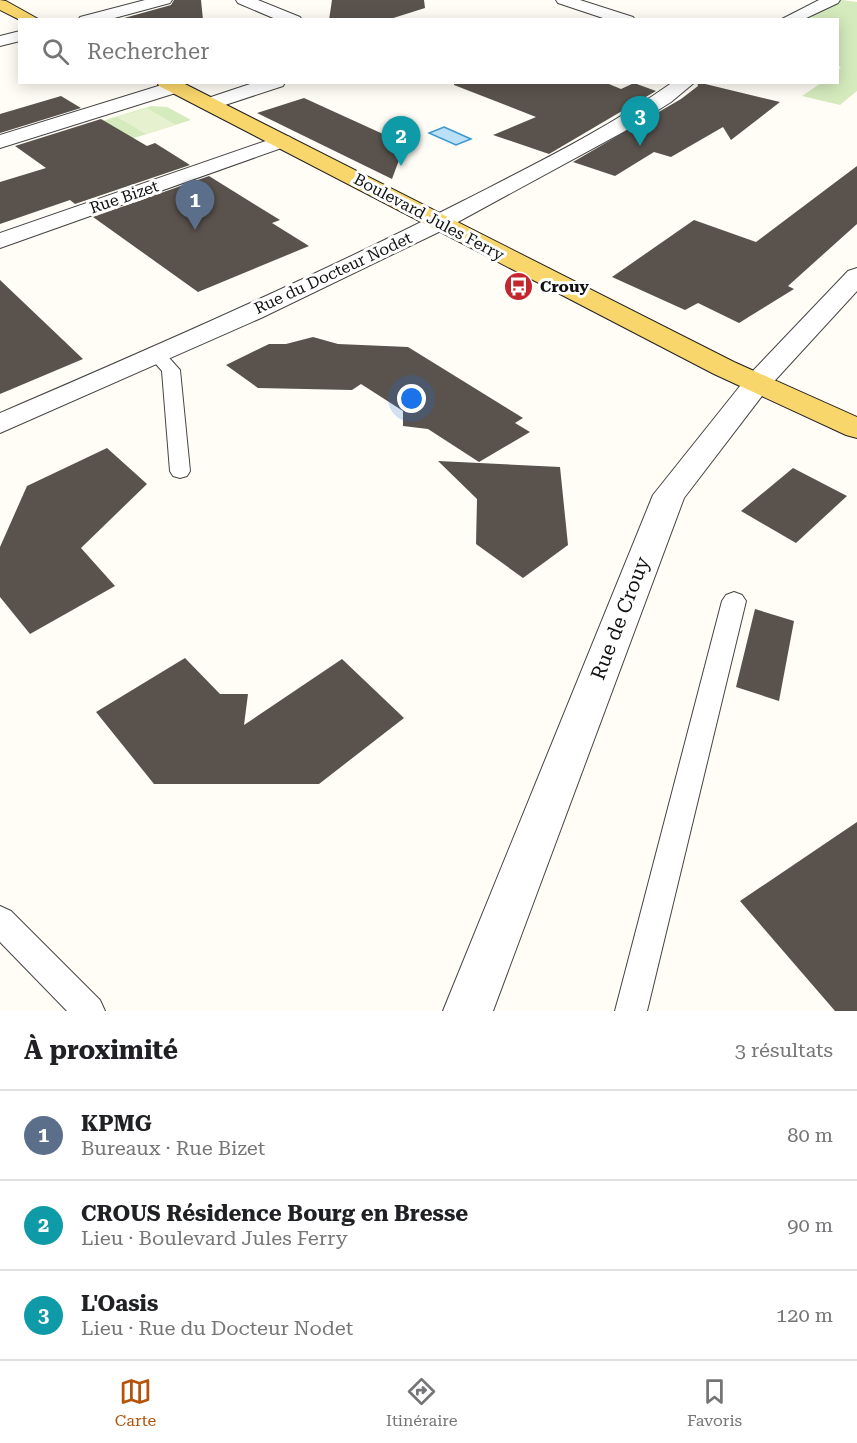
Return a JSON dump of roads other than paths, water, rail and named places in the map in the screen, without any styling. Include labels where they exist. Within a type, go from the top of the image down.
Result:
[{"type":"main road","points":[[0,4],[28,18]]},
{"type":"main road","name":"Boulevard Jules Ferry","points":[[171,85],[724,368],[857,428]]},
{"type":"street","points":[[94,18],[164,0]]},
{"type":"street","points":[[244,0],[289,18]]},
{"type":"street","points":[[564,0],[621,18]]},
{"type":"street","points":[[786,0],[814,8]]},
{"type":"street","points":[[792,18],[832,0]]},
{"type":"street","points":[[0,41],[18,36]]},
{"type":"street","points":[[209,104],[270,84]]},
{"type":"street","name":"Rue du Docteur Nodet","points":[[0,424],[157,356],[440,223],[543,169],[663,99],[683,84]]},
{"type":"street","points":[[0,142],[171,85]]},
{"type":"street","name":"Rue Bizet","points":[[0,241],[283,141]]},
{"type":"street","name":"Rue de Crouy","points":[[468,1011],[669,495],[758,382],[857,276]]},
{"type":"lane","points":[[157,356],[171,370],[180,471]]},
{"type":"lane","points":[[632,1011],[734,601]]},
{"type":"lane","points":[[0,921],[89,1011]]},
{"type":"water","points":[[444,127],[471,139],[456,145],[429,133]]},
{"type":"place","name":"L'Oasis","points":[[640,146]]},
{"type":"place","name":"CROUS Résidence Bourg en Bresse","points":[[401,166]]},
{"type":"place","name":"KPMG","points":[[195,230]]},
{"type":"place","name":"Crouy","points":[[519,286]]}]
